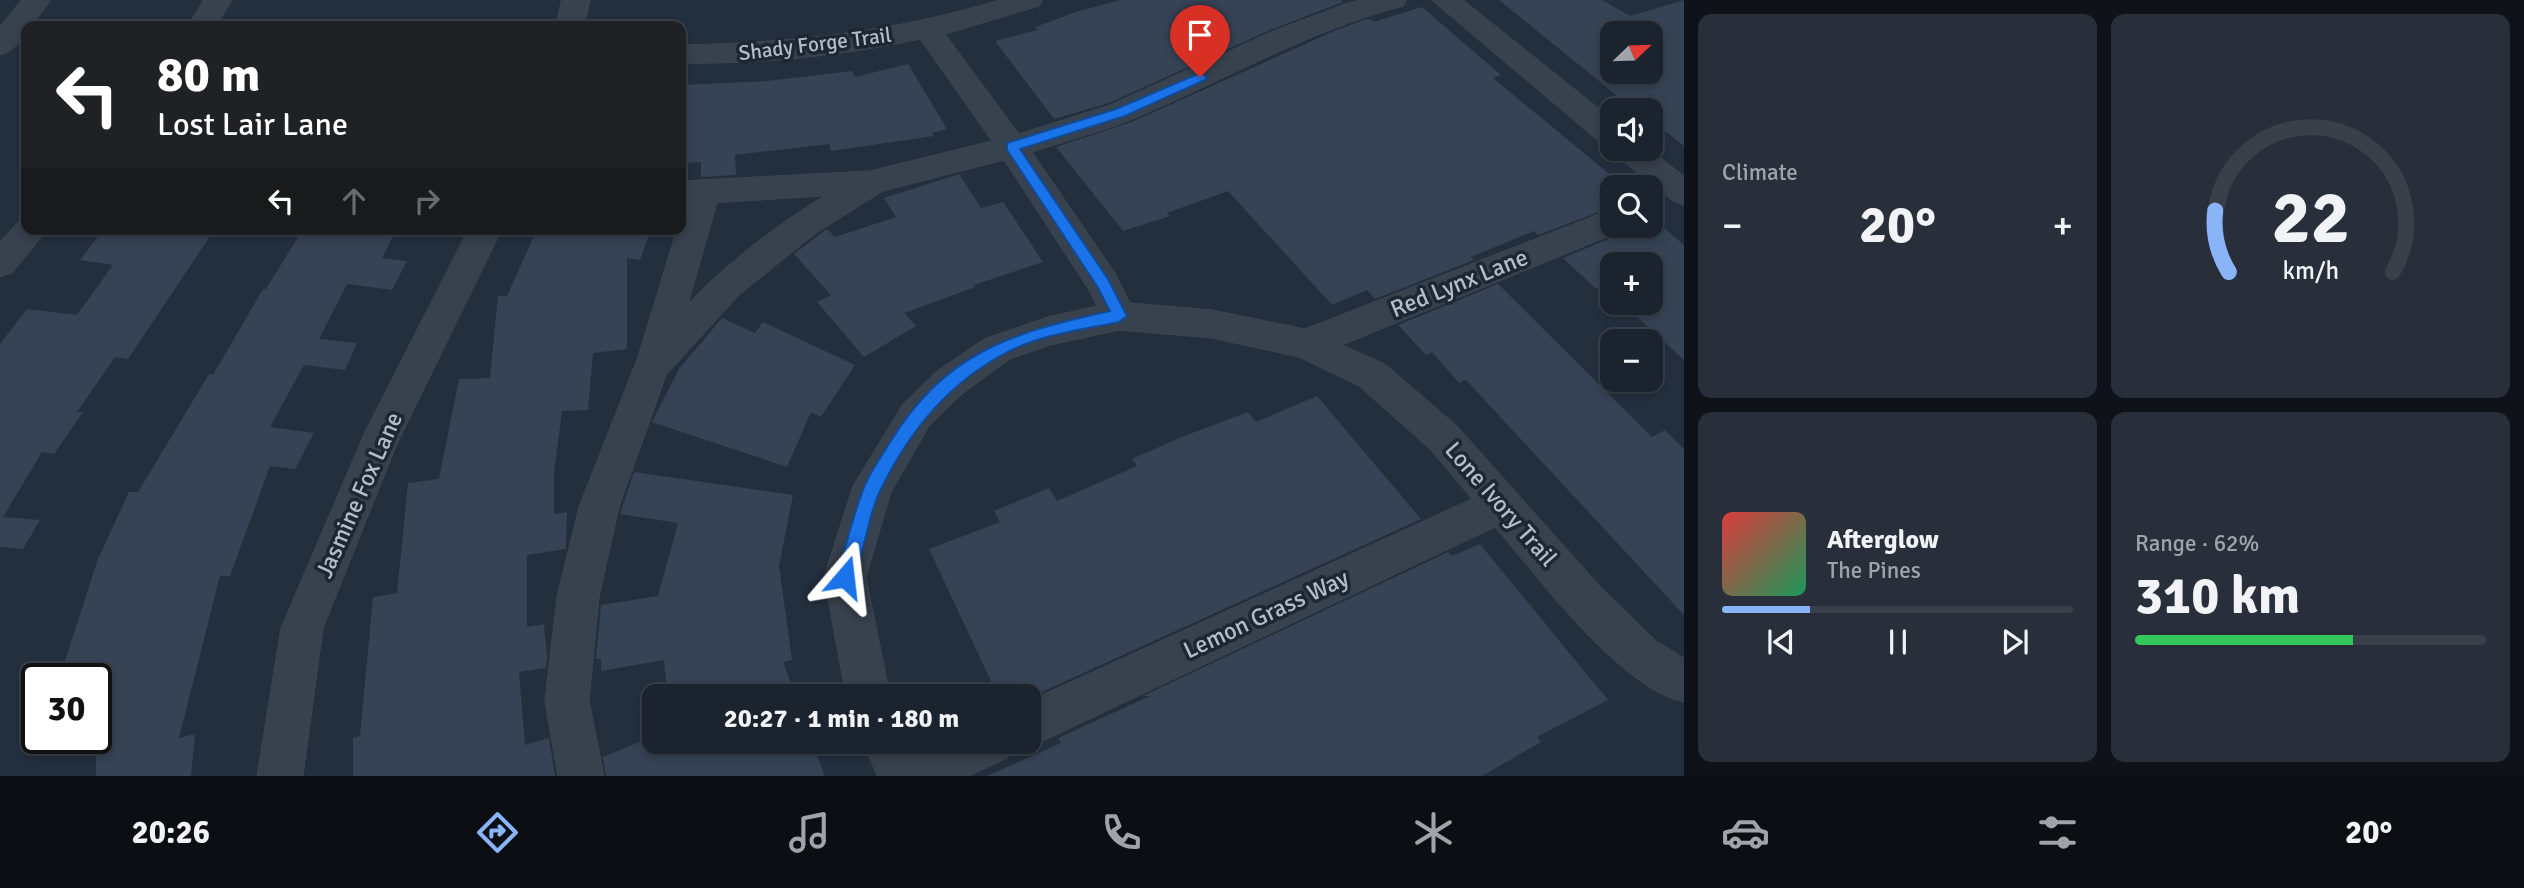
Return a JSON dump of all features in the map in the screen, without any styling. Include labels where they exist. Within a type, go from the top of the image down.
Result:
[{"type":"street","points":[[0,46],[37,0]]},
{"type":"street","points":[[205,21],[218,0]]},
{"type":"street","points":[[571,21],[576,0]]},
{"type":"street","name":"Shady Forge Trail","points":[[686,54],[722,55],[842,45],[928,29],[1029,0]]},
{"type":"street","points":[[686,222],[693,193],[873,182],[1012,147],[1121,112],[1281,38],[1354,10],[1393,0]]},
{"type":"street","points":[[1446,0],[1600,125]]},
{"type":"street","points":[[928,29],[1012,147],[1103,283],[1119,316]]},
{"type":"street","points":[[1644,161],[1684,193]]},
{"type":"street","points":[[651,368],[727,285],[804,225],[873,182]]},
{"type":"street","points":[[1663,201],[1684,193]]},
{"type":"street","name":"Red Lynx Lane","points":[[1306,344],[1600,227]]},
{"type":"street","points":[[0,264],[27,235]]},
{"type":"street","name":"Jasmine Fox Lane","points":[[280,776],[302,628],[379,444],[483,235]]},
{"type":"street","points":[[581,776],[567,701],[578,597],[599,507],[651,368],[683,235]]},
{"type":"street","name":"Lone Ivory Trail","points":[[866,684],[845,577],[873,486],[916,415],[950,382],[997,349],[1048,331],[1119,316],[1213,324],[1306,344],[1373,375],[1444,438],[1582,597],[1641,656],[1670,677],[1684,680]]},
{"type":"street","name":"Lemon Grass Way","points":[[1041,718],[1502,504]]},
{"type":"street","points":[[892,754],[902,776]]},
{"type":"street","points":[[918,776],[965,754]]},
{"type":"building","points":[[1120,0],[1343,2],[1270,30],[1109,103],[1054,119],[995,41],[1037,30],[1035,27],[1076,12]]},
{"type":"building","points":[[1499,0],[1602,0],[1630,16],[1684,0],[1684,146],[1663,129],[1663,98],[1650,98],[1650,95],[1620,98],[1603,84],[1663,84],[1663,21],[1600,21],[1600,82]]},
{"type":"building","points":[[1422,7],[1501,75],[1493,78],[1610,175],[1600,175],[1600,212],[1538,235],[1534,231],[1471,257],[1474,260],[1375,299],[1367,290],[1332,305],[1228,191],[1167,213],[1170,216],[1123,231],[1056,147],[1134,121],[1334,31],[1364,20],[1370,19],[1374,22]]},
{"type":"building","points":[[908,64],[947,129],[932,133],[934,136],[831,151],[829,144],[735,155],[736,175],[701,177],[701,162],[686,163],[686,85],[767,81],[852,71],[855,77]]},
{"type":"building","points":[[959,174],[981,208],[1003,202],[1043,262],[974,285],[975,287],[904,313],[916,326],[864,357],[817,302],[831,295],[794,254],[827,229],[835,237],[896,217],[884,198]]},
{"type":"building","points":[[1663,227],[1684,245],[1684,360],[1663,341],[1663,329],[1650,329],[1635,315],[1663,315],[1663,252],[1600,252],[1600,288],[1596,289],[1563,258],[1611,238],[1663,238]]},
{"type":"building","points":[[99,235],[211,235],[128,359],[115,357],[77,412],[83,412],[54,454],[42,452],[3,517],[40,520],[23,549],[0,547],[0,344],[27,309],[77,315],[113,265],[80,260]]},
{"type":"building","points":[[299,235],[394,235],[382,258],[407,261],[392,290],[347,284],[319,339],[357,343],[345,370],[304,365],[270,427],[314,433],[295,469],[270,466],[230,576],[220,576],[179,738],[195,734],[191,776],[96,776],[96,754],[112,754],[112,663],[64,663],[98,559],[129,492],[138,492],[209,374],[213,375],[263,289],[266,289]]},
{"type":"building","points":[[534,235],[649,235],[640,260],[627,258],[627,349],[593,353],[588,410],[562,411],[554,473],[554,514],[567,512],[566,549],[527,555],[527,627],[544,624],[547,657],[546,668],[519,672],[525,745],[549,738],[555,776],[353,776],[353,738],[360,736],[373,597],[397,593],[408,483],[439,479],[459,379],[490,378],[498,296],[507,296]]},
{"type":"building","points":[[1498,284],[1600,385],[1600,392],[1607,392],[1652,437],[1665,430],[1684,449],[1684,615],[1466,380],[1459,383],[1432,352],[1426,355],[1398,325]]},
{"type":"building","points":[[722,318],[755,333],[763,322],[855,365],[821,417],[811,412],[787,467],[652,422],[679,369]]},
{"type":"building","points":[[1317,396],[1421,519],[1041,692],[1041,684],[992,684],[929,549],[1000,522],[994,511],[1049,488],[1057,501],[1137,466],[1132,459],[1184,436],[1248,412],[1256,422]]},
{"type":"building","points":[[634,472],[793,495],[779,566],[792,660],[783,662],[791,684],[666,684],[664,660],[601,671],[601,659],[596,659],[601,605],[658,596],[678,523],[620,514]]},
{"type":"building","points":[[1480,544],[1608,700],[1537,737],[1541,742],[1482,776],[987,776],[1041,754],[1061,743],[1058,738],[1150,696],[1143,696],[1448,552],[1452,556]]},
{"type":"building","points":[[642,741],[642,754],[817,754],[825,776],[606,776],[603,757]]},
{"type":"route","points":[[845,577],[873,486],[916,415],[950,382],[997,349],[1048,331],[1119,316],[1103,283],[1012,147],[1121,112],[1200,77]]}]
